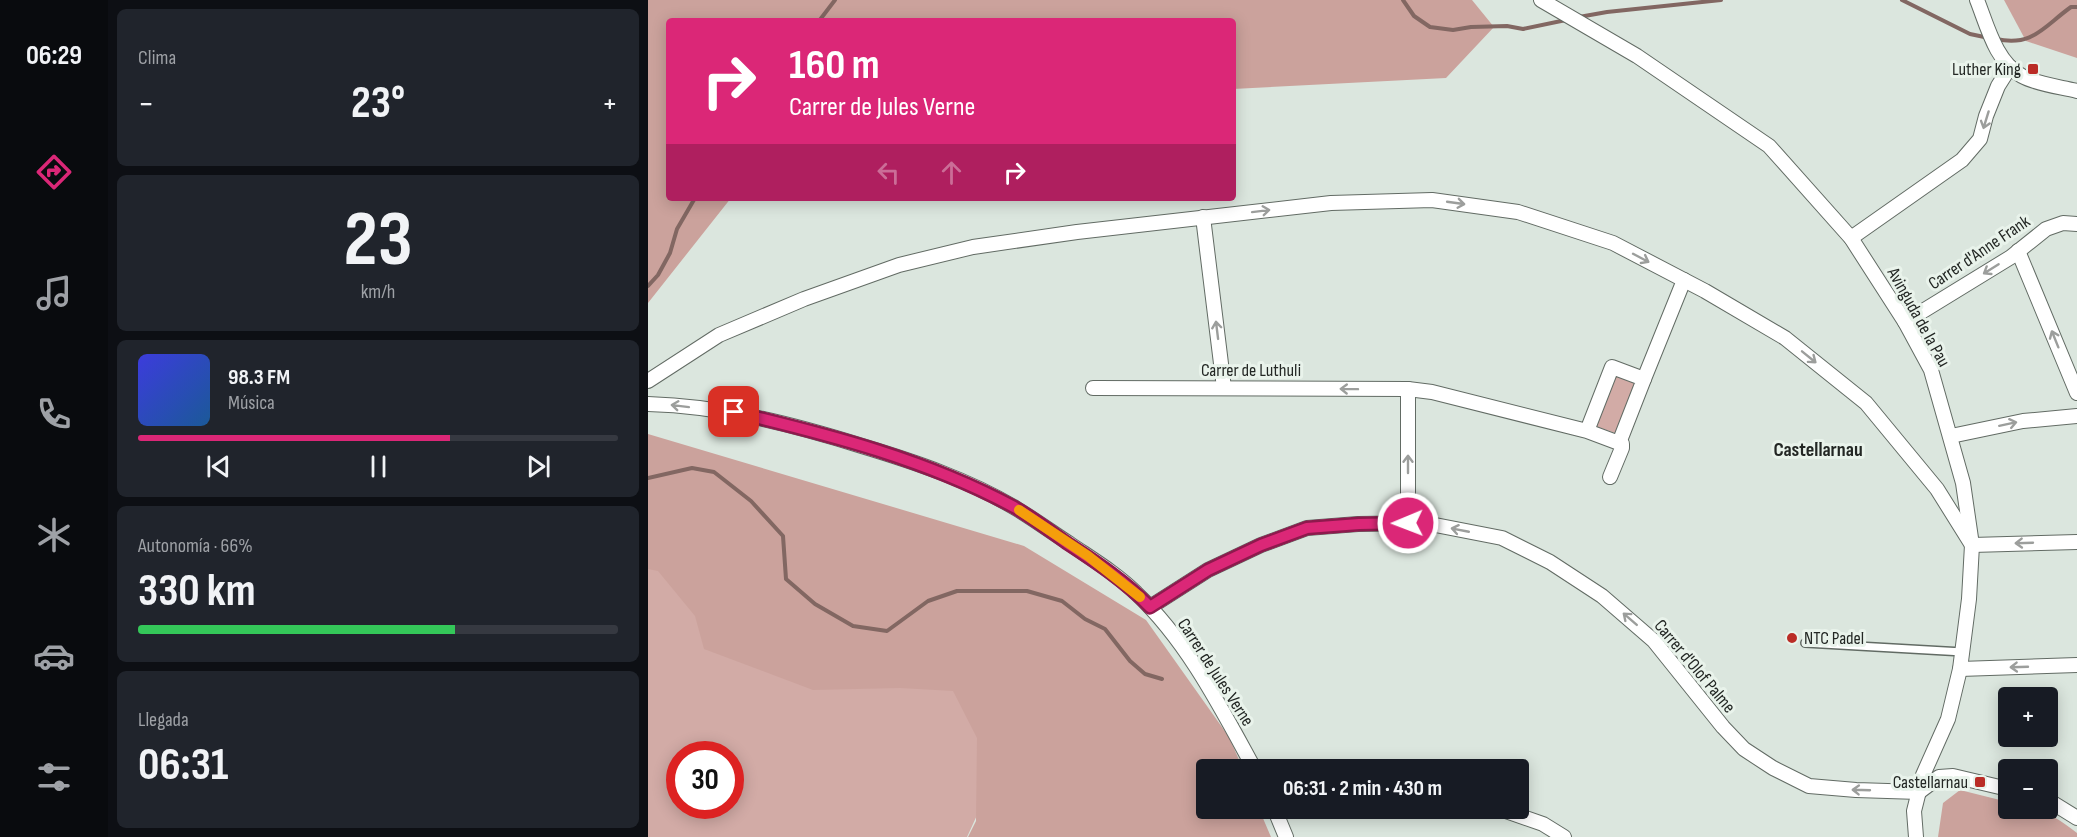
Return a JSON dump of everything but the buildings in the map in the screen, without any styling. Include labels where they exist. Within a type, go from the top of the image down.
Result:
[{"type":"street","name":"Avinguda de la Pau","points":[[1541,0],[1637,56],[1769,146],[1851,238],[1905,322],[1930,370],[1963,483],[1972,545],[1969,599],[1960,669],[1948,719],[1923,775],[1914,811],[1916,837]]},
{"type":"street","points":[[1977,0],[1999,51],[2010,67],[2022,77],[2077,91]]},
{"type":"street","points":[[1851,238],[1962,160],[1980,139],[1998,86],[2010,67]]},
{"type":"street","points":[[648,381],[719,335],[804,299],[900,265],[973,247],[1077,232],[1331,203],[1432,200],[1518,212],[1613,243],[1684,280],[1785,338],[1866,403],[1937,489],[1972,545],[2077,542]]},
{"type":"street","points":[[1203,217],[1224,388]]},
{"type":"street","name":"Carrer d'Anne Frank","points":[[1905,322],[2018,251],[2046,229],[2063,223],[2077,224]]},
{"type":"street","points":[[2018,251],[2077,393]]},
{"type":"street","points":[[1610,477],[1622,448],[1622,444],[1619,443],[1684,280]]},
{"type":"street","points":[[1587,431],[1612,367],[1644,379]]},
{"type":"street","name":"Carrer de Luthuli","points":[[1093,388],[1432,392],[1587,431],[1619,443]]},
{"type":"street","points":[[1408,390],[1408,523]]},
{"type":"street","name":"Carrer de Jules Verne","points":[[648,404],[734,412],[820,433],[928,467],[1017,509],[1088,556],[1135,591],[1150,607],[1197,669],[1249,759]]},
{"type":"street","points":[[1951,436],[2023,421],[2077,416]]},
{"type":"street","points":[[1937,489],[1963,483]]},
{"type":"street","name":"Carrer d'Olof Palme","points":[[1150,607],[1208,570],[1261,545],[1307,528],[1425,522],[1502,538],[1550,562],[1602,596],[1654,641],[1722,727],[1744,749],[1773,768],[1809,786],[1919,792]]},
{"type":"street","points":[[1960,669],[2077,665]]},
{"type":"street","points":[[1919,792],[1939,777],[1953,776],[1998,787]]},
{"type":"street","points":[[2058,806],[2077,818]]},
{"type":"street","points":[[1279,819],[1286,837]]},
{"type":"street","points":[[1529,819],[1543,824],[1564,837]]},
{"type":"lane","points":[[1805,643],[1963,652]]},
{"type":"shaded area","points":[[648,0],[1472,0],[1494,27],[1446,78],[1236,89],[1236,18],[666,18],[666,201],[729,201],[648,303]]},
{"type":"shaded area","points":[[2004,0],[2077,0],[2077,58],[2026,41]]},
{"type":"shaded area","points":[[1615,374],[1637,382],[1618,434],[1595,426]]},
{"type":"shaded area","points":[[648,434],[1024,546],[1146,620],[1229,737],[1239,759],[1196,759],[1196,819],[1263,819],[1271,837],[968,837],[976,821],[977,738],[953,691],[900,688],[813,690],[704,649],[695,616],[658,571],[648,569]]},
{"type":"shaded area","points":[[648,561],[966,689],[977,709],[984,800],[967,837],[648,837]]},
{"type":"shaded area","points":[[1960,790],[1998,800],[1998,819],[2056,819],[2077,833],[2077,837],[1938,837],[1943,803]]},
{"type":"waterway","points":[[821,18],[835,0]]},
{"type":"waterway","points":[[1403,0],[1414,16],[1430,27],[1453,30],[1507,26],[1523,29],[1566,20]]},
{"type":"waterway","points":[[1579,17],[1721,0]]},
{"type":"waterway","points":[[1902,0],[1970,34],[1989,38]]},
{"type":"waterway","points":[[1996,39],[2009,41],[2029,38],[2071,7],[2077,7]]},
{"type":"waterway","points":[[648,286],[658,275],[670,253],[677,229],[693,201]]},
{"type":"waterway","points":[[648,478],[692,468],[714,472],[751,501],[783,536],[786,579],[815,604],[853,626],[887,631],[928,601],[957,591],[1027,591],[1062,601],[1085,619],[1105,629],[1130,661],[1145,674],[1162,679]]},
{"type":"slow traffic","points":[[1019,510],[1088,556],[1140,597]]},
{"type":"place","name":"Luther King","points":[[2033,69]]},
{"type":"place","name":"NTC Padel","points":[[1792,638]]},
{"type":"place","name":"Castellarnau","points":[[1980,782]]},
{"type":"district","name":"Castellarnau","points":[[1818,449]]},
{"type":"route","points":[[734,412],[820,433],[882,452],[928,467],[977,488],[1017,509],[1088,556],[1135,591],[1150,607],[1208,570],[1261,545],[1307,528],[1408,523]]}]
